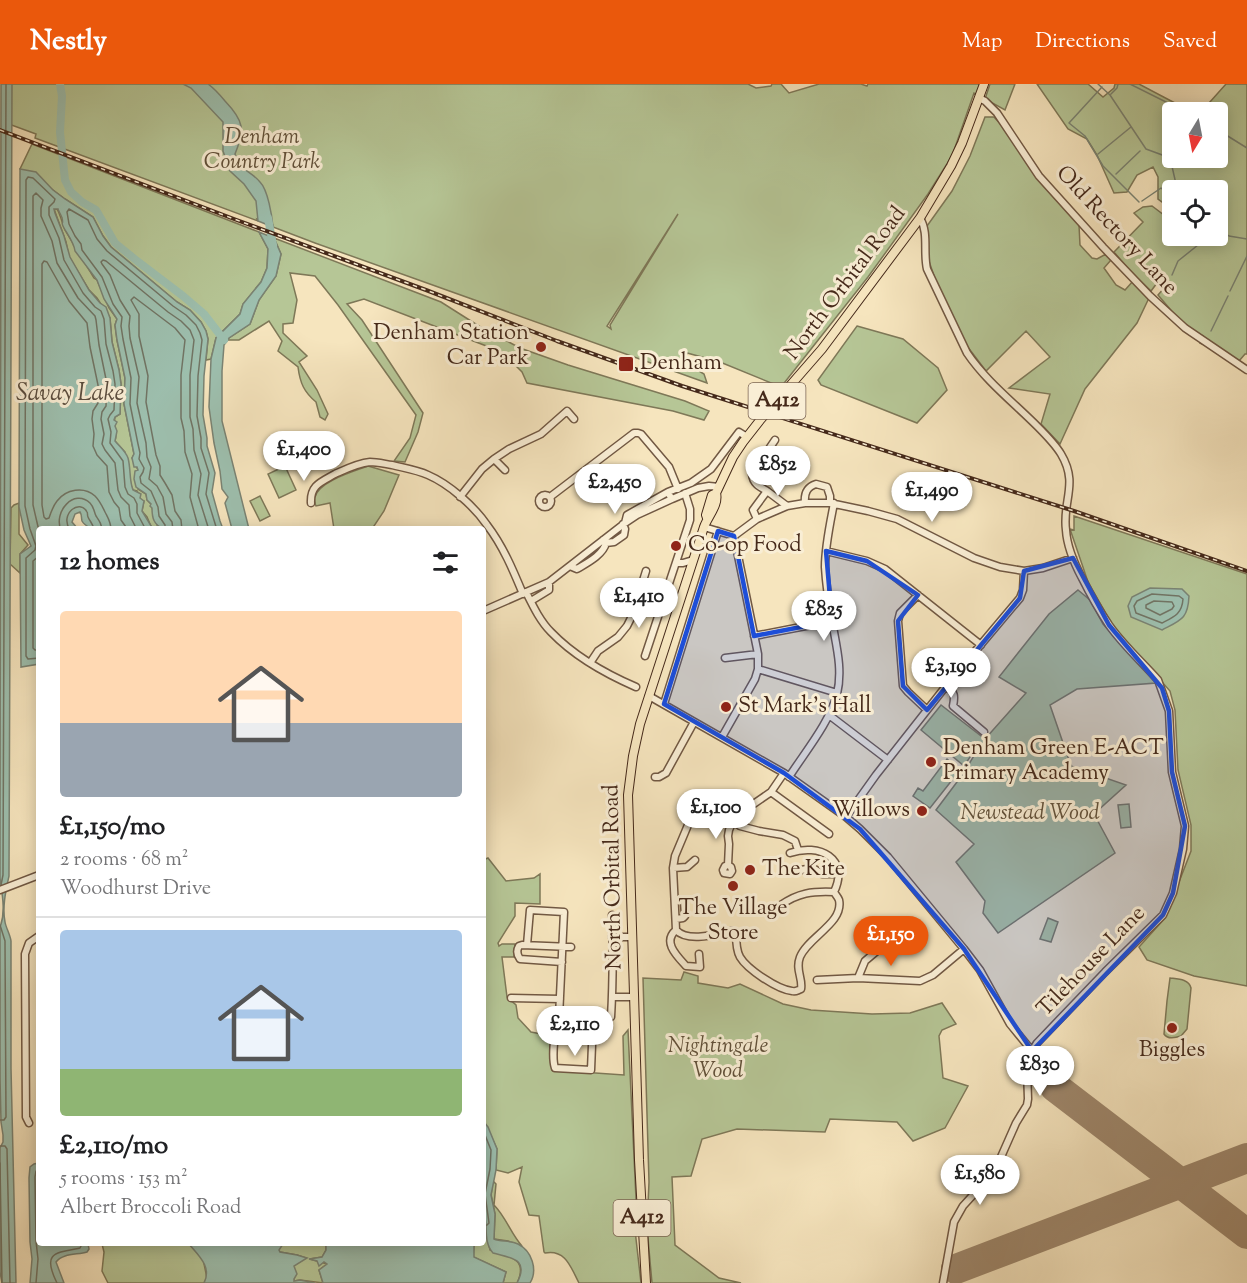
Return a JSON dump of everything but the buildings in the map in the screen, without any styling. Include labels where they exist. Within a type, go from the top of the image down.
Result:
[{"type":"main road","name":"North Orbital Road","points":[[646,1283],[639,1160],[628,795],[640,724],[686,584],[712,495],[747,437],[822,349],[920,218],[962,143],[984,84]]},
{"type":"street","name":"Old Rectory Lane","points":[[979,98],[997,113],[1040,176],[1150,296],[1185,328],[1247,370]]},
{"type":"street","name":"Tilehouse Lane","points":[[920,218],[924,228],[927,269],[967,353],[994,386],[1055,446],[1065,463],[1070,483],[1065,522],[1072,558],[1109,625],[1162,688],[1169,711],[1172,772],[1185,826],[1183,849],[1173,893],[1163,915],[1105,972],[1032,1051]]},
{"type":"street","points":[[460,497],[482,469],[494,459],[541,434],[567,411],[574,419]]},
{"type":"street","points":[[550,497],[638,432],[669,467],[678,489]]},
{"type":"street","points":[[486,610],[549,582],[605,541],[624,523],[711,469],[739,432],[747,437]]},
{"type":"street","points":[[775,440],[752,474],[752,479],[756,485],[787,506]]},
{"type":"street","points":[[494,459],[505,470]]},
{"type":"street","points":[[311,503],[312,490],[329,478],[348,468],[370,462],[410,469],[428,475],[443,484],[479,514],[503,550],[525,593],[549,631],[590,663],[636,687]]},
{"type":"street","points":[[728,865],[728,836],[734,821],[742,812],[771,792],[786,775],[829,716],[837,693],[840,672],[838,651],[825,567],[832,503],[826,487],[816,484],[806,491],[805,503]]},
{"type":"street","points":[[670,496],[704,486],[717,490]]},
{"type":"street","points":[[757,519],[753,510],[767,491]]},
{"type":"street","points":[[645,656],[690,520],[690,509],[685,493]]},
{"type":"street","points":[[734,536],[757,519],[787,506],[832,503],[897,519],[974,558],[1000,567],[1024,571],[1042,568],[1072,558]]},
{"type":"street","points":[[705,522],[718,531],[734,536]]},
{"type":"street","points":[[664,704],[718,531]]},
{"type":"street","points":[[722,737],[755,679],[758,669],[758,654],[734,536]]},
{"type":"street","points":[[826,551],[867,561],[885,569],[981,645]]},
{"type":"street","points":[[676,562],[683,563],[693,560]]},
{"type":"street","points":[[590,663],[598,651],[618,637],[627,626],[646,571]]},
{"type":"street","points":[[846,817],[965,662],[1020,598],[1023,591],[1024,571]]},
{"type":"street","points":[[531,601],[549,590],[549,582]]},
{"type":"street","points":[[686,584],[700,589]]},
{"type":"street","points":[[918,596],[900,613],[898,621],[902,675],[903,686],[927,710]]},
{"type":"street","points":[[754,636],[832,621]]},
{"type":"street","points":[[724,658],[758,654]]},
{"type":"street","points":[[758,669],[837,693]]},
{"type":"street","points":[[946,686],[953,691],[955,697],[953,706],[984,732]]},
{"type":"street","points":[[649,696],[786,775],[846,817],[888,857],[964,949],[980,970],[1010,1024],[1032,1051],[1027,1069],[1027,1105],[996,1166],[963,1206],[954,1222],[943,1283]]},
{"type":"street","points":[[829,716],[888,760]]},
{"type":"street","points":[[655,777],[666,773],[694,722]]},
{"type":"street","points":[[771,792],[829,834]]},
{"type":"street","points":[[798,850],[795,841],[783,835],[747,829],[707,804],[701,803],[696,806],[675,856],[673,868],[676,930],[687,936],[704,936],[732,931],[736,933],[736,947],[740,958],[765,980],[784,990],[794,992],[801,989],[802,984],[798,972],[799,959],[804,949],[817,935],[830,926],[837,914],[839,900],[834,892]]},
{"type":"street","points":[[790,853],[810,849],[821,851],[831,858],[839,874],[834,892]]},
{"type":"street","points":[[673,868],[687,867],[695,860]]},
{"type":"street","points":[[801,870],[813,868],[822,874],[839,874]]},
{"type":"street","points":[[0,890],[36,876]]},
{"type":"street","points":[[781,905],[797,895],[818,891],[834,892]]},
{"type":"street","points":[[676,919],[685,916],[684,901]]},
{"type":"street","points":[[527,945],[530,910],[564,912],[559,1017],[554,1045],[555,1068],[591,1070],[593,1020]]},
{"type":"street","points":[[559,1017],[593,1020],[611,1017],[614,966],[612,915]]},
{"type":"street","points":[[676,930],[670,938],[671,946],[686,966],[699,968],[699,954]]},
{"type":"street","points":[[612,937],[632,937]]},
{"type":"street","points":[[29,1123],[26,1117],[25,960],[27,946],[36,938]]},
{"type":"street","points":[[858,978],[865,961],[891,939]]},
{"type":"street","points":[[562,962],[520,959],[517,949],[519,946],[527,945],[571,947]]},
{"type":"street","points":[[817,980],[858,978],[920,981],[933,975],[964,949]]},
{"type":"street","points":[[612,997],[634,997]]},
{"type":"street","points":[[511,998],[560,999]]},
{"type":"highlighted area","points":[[718,531],[734,536],[754,636],[832,621],[826,551],[867,561],[918,595],[898,621],[903,686],[927,710],[1020,598],[1024,571],[1073,558],[1109,625],[1162,688],[1169,711],[1172,772],[1185,826],[1173,893],[1163,915],[1032,1051],[964,949],[860,829],[784,773],[664,704]]},
{"type":"green space","name":"Denham Country Park","points":[[7,84],[748,84],[756,88],[781,84],[789,93],[819,84],[867,86],[868,84],[983,84],[979,96],[974,93],[952,156],[928,194],[868,277],[781,387],[720,362],[687,353],[684,362],[704,374],[707,383],[315,243],[257,219],[258,221],[35,138],[36,134],[6,123]],"holes":[[[678,214],[610,325],[611,329],[607,326]]]},
{"type":"green space","points":[[990,84],[1015,84],[1005,110],[985,99]]},
{"type":"green space","points":[[1037,84],[1088,84],[1103,97],[1114,88],[1115,84],[1139,84],[1173,102],[1162,102],[1162,168],[1228,168],[1228,102],[1210,102],[1226,84],[1247,84],[1247,354],[1239,361],[1200,343],[1203,336],[1187,329],[1158,295],[1165,287],[1160,284],[1160,279],[1151,291],[1114,252],[1143,222],[1134,213],[1143,207],[1152,206],[1162,214],[1162,246],[1228,246],[1228,180],[1162,180],[1162,202],[1158,199],[1158,177],[1153,167],[1137,175],[1127,192],[1114,193],[1087,139],[1068,129]]},
{"type":"green space","points":[[985,117],[994,117],[1005,129],[1040,182],[1079,225],[1080,245],[1092,258],[1097,259],[1106,254],[1111,260],[1104,268],[1116,285],[1125,290],[1133,281],[1149,298],[1137,323],[1085,389],[1060,444],[1041,424],[1050,394],[1009,388],[1050,357],[1026,331],[986,371],[967,346],[936,282],[926,252],[927,226],[952,191],[970,156]]},
{"type":"green space","points":[[32,144],[259,232],[268,249],[267,268],[261,282],[243,304],[240,314],[216,338],[211,359],[206,360],[208,339],[206,331],[190,310],[177,302],[111,247],[93,217],[20,169]]},
{"type":"green space","points":[[54,209],[57,209],[60,214],[65,230],[97,280],[109,308],[117,319],[115,325],[117,340],[125,378],[124,404],[134,454],[132,458],[138,470],[138,489],[146,494],[158,526],[151,526],[142,511],[144,501],[141,500],[137,491],[133,490],[125,452],[115,441],[115,417],[120,414],[121,384],[112,342],[110,318],[89,290],[69,257]]},
{"type":"green space","points":[[274,238],[441,302],[482,328],[520,348],[685,401],[709,411],[704,420],[673,411],[527,383],[522,372],[502,352],[364,299],[347,304],[362,320],[423,413],[418,432],[405,462],[394,461],[410,438],[416,415],[315,276],[290,273],[297,300],[293,323],[283,324],[283,333],[307,356],[299,362],[317,390],[328,414],[325,420],[320,417],[316,402],[303,387],[298,367],[278,351],[282,341],[269,321],[239,340],[227,340],[250,324],[259,300],[276,276],[281,254]]},
{"type":"green space","points":[[857,326],[903,339],[938,368],[947,390],[917,423],[821,385],[818,380]]},
{"type":"green space","points":[[285,466],[296,490],[279,498],[268,474]]},
{"type":"green space","points":[[368,466],[399,475],[384,511],[374,526],[334,526],[330,503],[316,506],[315,498],[318,491],[338,477]]},
{"type":"green space","points":[[260,496],[270,516],[260,521],[250,501]]},
{"type":"green space","points":[[19,503],[19,534],[28,545],[20,554],[20,573],[10,564],[11,508]]},
{"type":"green space","points":[[1074,516],[1247,574],[1247,986],[1194,976],[1147,960],[1139,947],[1165,918],[1191,851],[1191,825],[1178,770],[1175,710],[1170,691],[1113,626],[1088,582],[1070,529],[1074,530]]},
{"type":"green space","name":"Newstead Wood","points":[[1078,590],[1090,600],[1103,624],[1156,683],[1077,689],[1050,705],[1071,766],[1126,785],[1094,814],[1115,853],[998,933],[983,913],[985,901],[956,862],[974,844],[936,810],[963,774],[981,744],[964,766],[921,730],[941,705],[985,739],[1026,693],[999,677],[1049,614]]},
{"type":"green space","points":[[947,759],[960,770],[930,808],[913,796],[918,788],[923,791]]},
{"type":"green space","points":[[1129,804],[1131,827],[1121,828],[1118,805]]},
{"type":"green space","points":[[488,858],[506,881],[534,878],[540,874],[540,904],[515,903],[515,916],[498,943],[499,946],[515,944],[514,957],[502,957],[507,997],[516,1005],[518,1018],[531,1032],[552,1036],[552,1070],[624,1075],[623,1036],[628,1030],[636,1199],[635,1230],[641,1283],[579,1283],[563,1257],[544,1252],[539,1216],[529,1215],[519,1182],[522,1167],[508,1173],[496,1170],[497,1149],[486,1125],[486,859]]},
{"type":"green space","points":[[1048,918],[1058,922],[1051,942],[1040,939]]},
{"type":"green space","name":"Nightingale Wood","points":[[684,972],[698,976],[698,983],[728,988],[740,984],[783,1004],[811,1010],[872,1014],[910,1013],[942,1003],[956,1024],[942,1030],[939,1036],[943,1078],[968,1086],[945,1128],[913,1141],[897,1122],[830,1119],[825,1132],[737,1129],[702,1139],[691,1176],[672,1177],[675,1245],[719,1278],[741,1283],[652,1283],[647,1227],[649,1182],[643,978],[681,980]]},
{"type":"green space","points":[[1170,978],[1186,981],[1191,988],[1187,1029],[1181,1036],[1174,1038],[1164,1034]]},
{"type":"green space","points":[[493,1181],[496,1184],[494,1205],[522,1246],[494,1239],[495,1214],[491,1195]]},
{"type":"green space","points":[[486,1232],[490,1250],[510,1256],[518,1263],[520,1275],[517,1283],[503,1283],[506,1272],[473,1257],[474,1246],[486,1246]]},
{"type":"green space","points":[[102,1246],[191,1246],[203,1259],[207,1278],[204,1283],[108,1283],[102,1271]]},
{"type":"green space","points":[[270,1246],[326,1246],[322,1257],[310,1259],[327,1264],[319,1270],[323,1283],[294,1281],[293,1266],[306,1258],[280,1252]]},
{"type":"water","points":[[1,84],[12,84],[9,876],[4,910],[11,941],[11,1068],[16,1283],[2,1283],[0,1272],[0,1148],[3,1142],[0,1077],[0,927],[3,909],[0,878]]},
{"type":"water","points":[[183,84],[208,84],[236,114],[241,132],[235,154],[243,168],[263,186],[269,203],[273,227],[258,221],[256,201],[244,184],[230,171],[223,151],[223,122],[191,88]]},
{"type":"water","name":"Savay Lake","points":[[20,169],[36,172],[53,190],[93,217],[111,247],[177,302],[190,310],[201,322],[208,339],[203,415],[207,446],[215,473],[212,492],[222,526],[158,526],[154,521],[151,504],[146,494],[136,487],[134,479],[135,471],[138,470],[134,467],[132,458],[134,454],[124,404],[125,378],[117,340],[115,325],[117,319],[104,299],[97,280],[75,251],[62,225],[62,217],[58,209],[54,209],[70,257],[89,290],[106,307],[110,318],[112,342],[121,384],[120,414],[114,420],[117,422],[115,441],[127,456],[133,490],[141,494],[140,498],[144,501],[142,511],[151,526],[86,526],[80,512],[75,514],[72,522],[75,526],[36,526],[36,664],[21,667],[20,554],[31,546],[24,530],[19,507]]},
{"type":"water","points":[[259,232],[274,238],[281,254],[276,276],[259,300],[250,324],[229,338],[224,345],[222,421],[248,526],[231,526],[225,503],[228,497],[222,489],[209,407],[211,359],[216,338],[240,314],[243,304],[261,282],[267,268],[268,249]]},
{"type":"water","points":[[1150,588],[1182,589],[1189,596],[1187,610],[1182,618],[1162,630],[1131,617],[1128,606],[1132,597]]},
{"type":"water","points":[[486,1125],[497,1149],[491,1195],[495,1214],[494,1239],[515,1243],[527,1251],[533,1267],[530,1283],[517,1283],[520,1264],[516,1260],[493,1253],[487,1237]]},
{"type":"water","points":[[36,1164],[36,1246],[88,1246],[87,1252],[66,1256],[56,1262],[64,1283],[30,1283],[32,1259],[29,1178],[30,1167]]},
{"type":"water","points":[[191,1246],[282,1246],[280,1252],[307,1258],[294,1266],[297,1274],[294,1281],[315,1283],[204,1283],[206,1272],[200,1257]]},
{"type":"water","points":[[326,1246],[474,1246],[474,1257],[506,1272],[503,1283],[323,1283],[319,1270],[327,1264],[324,1262],[319,1266],[317,1261],[309,1259],[322,1257]]},
{"type":"waterway","points":[[60,84],[62,96],[60,132],[65,180],[71,192],[96,210],[115,243],[204,314],[224,340]]},
{"type":"waterway","points":[[1098,84],[1110,95],[1146,149],[1165,156],[1171,162],[1175,180]]},
{"type":"waterway","points":[[1111,94],[1118,84]]},
{"type":"waterway","points":[[1130,84],[1166,102]]},
{"type":"waterway","points":[[1102,87],[1069,123],[1085,136],[1103,166],[1139,202]]},
{"type":"waterway","points":[[1098,154],[1131,127]]},
{"type":"waterway","points":[[1228,136],[1247,148]]},
{"type":"waterway","points":[[1116,174],[1140,151]]},
{"type":"waterway","points":[[1142,201],[1162,189]]},
{"type":"waterway","points":[[268,218],[273,245]]},
{"type":"waterway","points":[[1228,235],[1247,239]]},
{"type":"waterway","points":[[1172,275],[1178,261],[1197,246]]},
{"type":"waterway","points":[[1230,291],[1247,256]]},
{"type":"waterway","points":[[1211,331],[1228,296]]},
{"type":"runway","points":[[1055,1087],[1247,1234]]},
{"type":"runway","points":[[956,1269],[1247,1158]]},
{"type":"railway","points":[[0,130],[682,386],[1074,511],[1247,571]]},
{"type":"place","name":"Denham Station Car Park","points":[[541,347]]},
{"type":"place","name":"Denham","points":[[626,364]]},
{"type":"place","name":"Co-op Food","points":[[676,546]]},
{"type":"place","name":"St Mark's Hall","points":[[726,707]]},
{"type":"place","name":"Denham Green E-ACT Primary Academy","points":[[931,762]]},
{"type":"place","name":"Willows","points":[[922,811]]},
{"type":"place","name":"The Kite","points":[[750,870]]},
{"type":"place","name":"The Village Store","points":[[733,886]]},
{"type":"place","name":"Biggles","points":[[1172,1028]]}]
